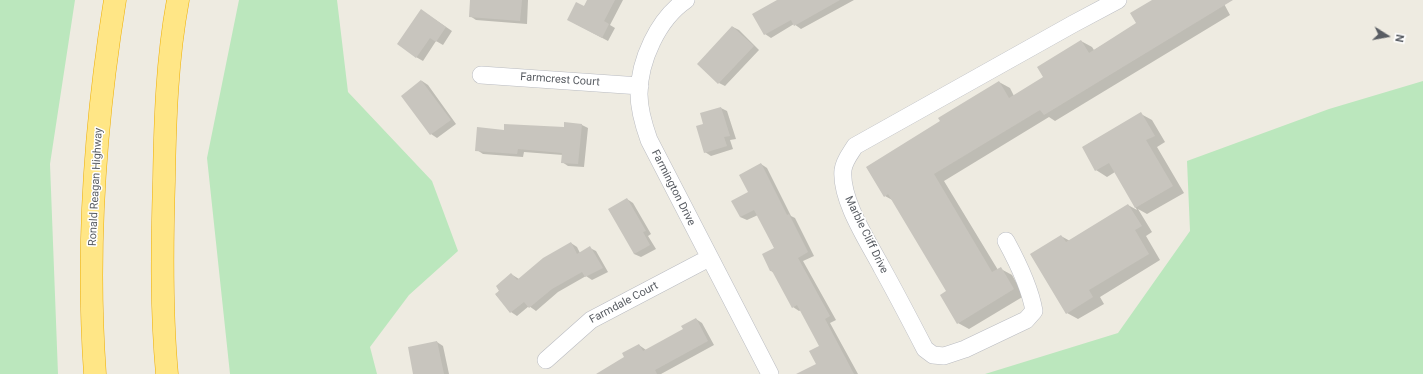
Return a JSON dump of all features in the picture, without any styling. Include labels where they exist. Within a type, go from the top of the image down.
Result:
[{"type":"highway","name":"Ronald Reagan Highway","points":[[96,374],[93,336],[92,260],[95,172],[101,104],[115,0]]},
{"type":"highway","points":[[167,374],[162,254],[165,112],[174,23],[178,0]]},
{"type":"street","name":"Farmington Drive","points":[[686,0],[671,14],[659,29],[649,47],[643,67],[639,96],[643,125],[649,140],[709,258],[770,374]]},
{"type":"street","name":"Marble Cliff Drive","points":[[1006,241],[1032,297],[1034,311],[1026,320],[965,349],[944,356],[934,355],[926,349],[850,205],[844,187],[843,170],[846,160],[855,146],[1118,0]]},
{"type":"street","name":"Farmcrest Court","points":[[481,74],[640,86]]},
{"type":"street","name":"Farmdale Court","points":[[546,360],[591,320],[709,258]]},
{"type":"green space","points":[[0,0],[75,0],[50,164],[58,374],[0,374]]},
{"type":"green space","points":[[239,0],[337,0],[348,92],[432,181],[458,251],[409,295],[370,347],[377,374],[230,374],[207,158]]},
{"type":"green space","points":[[1423,81],[1423,374],[985,374],[1118,333],[1190,231],[1187,161],[1329,109]]},
{"type":"building","points":[[470,0],[522,0],[520,21],[469,17]]},
{"type":"building","points":[[587,0],[615,0],[604,21],[609,24],[602,38],[567,20],[576,2],[584,6]]},
{"type":"building","points":[[777,0],[840,0],[794,26],[791,20],[764,35],[752,14]]},
{"type":"building","points":[[1152,0],[1233,0],[1044,115],[1040,110],[934,174],[992,272],[1001,267],[1014,289],[957,324],[940,295],[946,291],[888,194],[884,197],[866,167],[940,121],[938,118],[999,81],[1009,98],[1043,77],[1037,67],[1081,40],[1089,53],[1136,23],[1130,13]]},
{"type":"building","points":[[421,9],[446,27],[436,42],[430,38],[416,58],[397,44]]},
{"type":"building","points":[[732,26],[754,46],[718,84],[697,64]]},
{"type":"building","points":[[421,80],[451,120],[430,135],[401,96]]},
{"type":"building","points":[[721,107],[730,136],[724,137],[727,146],[704,153],[696,126],[703,124],[700,113]]},
{"type":"building","points":[[1141,112],[1155,136],[1146,140],[1173,186],[1135,208],[1109,163],[1095,171],[1082,147]]},
{"type":"building","points":[[564,122],[582,124],[578,164],[561,163],[562,153],[518,149],[517,154],[475,151],[477,127],[504,130],[504,124],[564,127]]},
{"type":"building","points":[[761,163],[787,215],[789,214],[808,252],[798,258],[830,316],[825,319],[854,374],[796,374],[816,364],[809,351],[819,346],[797,305],[792,308],[772,271],[770,271],[762,254],[774,248],[754,210],[740,217],[731,201],[748,192],[739,175]]},
{"type":"building","points":[[627,198],[646,231],[643,232],[650,245],[634,254],[608,209]]},
{"type":"building","points":[[1128,204],[1142,226],[1135,230],[1149,254],[1089,290],[1093,297],[1066,314],[1030,254],[1061,235],[1066,242]]},
{"type":"building","points":[[571,242],[577,254],[590,246],[603,268],[585,277],[582,272],[552,289],[529,308],[524,302],[510,313],[495,294],[499,291],[496,286],[511,273],[517,280],[543,258]]},
{"type":"building","points":[[696,318],[708,341],[655,370],[657,374],[596,374],[624,357],[622,353],[639,344],[643,351],[683,329],[681,326]]},
{"type":"building","points":[[437,341],[444,374],[413,374],[408,347]]}]
